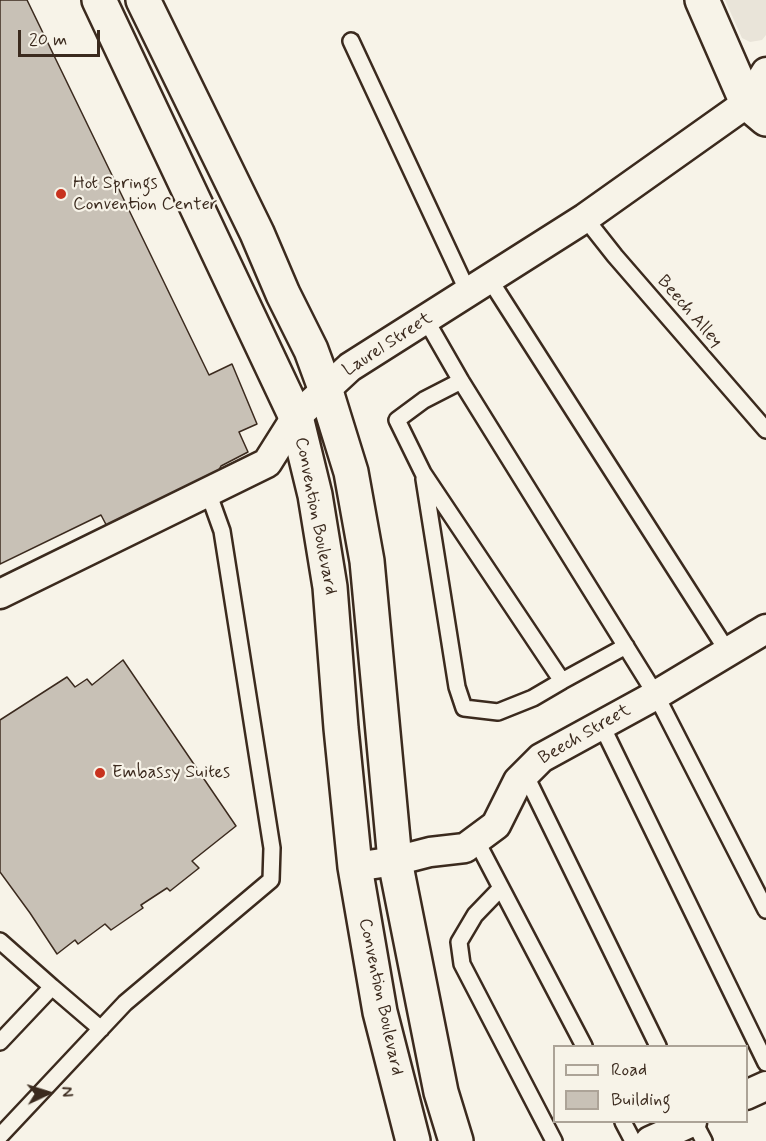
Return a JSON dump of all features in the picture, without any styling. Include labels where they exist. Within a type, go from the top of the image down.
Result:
[{"type":"street","name":"Convention Boulevard","points":[[99,0],[296,417],[315,495],[330,587],[355,867],[380,1012],[413,1141]]},
{"type":"street","points":[[143,0],[257,233],[283,294],[311,350],[351,472],[367,561],[395,861],[438,1081],[456,1141]]},
{"type":"street","points":[[702,0],[757,111]]},
{"type":"street","name":"Laurel Street","points":[[0,594],[267,463],[296,417],[325,388],[350,368],[757,111],[766,72]]},
{"type":"street","name":"Beech Street","points":[[355,867],[395,861],[430,852],[465,848],[496,825],[518,781],[541,758],[656,695],[766,629]]},
{"type":"street","points":[[748,1095],[766,1086]]},
{"type":"street","points":[[650,1141],[691,1123]]},
{"type":"lane","points":[[351,41],[479,286],[728,652]]},
{"type":"lane","name":"Beech Alley","points":[[585,218],[615,256],[766,430]]},
{"type":"lane","points":[[426,320],[461,381],[656,695],[766,910]]},
{"type":"lane","points":[[461,381],[424,400],[397,420],[423,473],[562,681]]},
{"type":"lane","points":[[423,473],[457,687],[464,708],[498,712],[533,698],[626,646]]},
{"type":"lane","points":[[0,1136],[125,1004],[271,880],[272,848],[222,531],[208,492]]},
{"type":"lane","points":[[601,724],[766,1063]]},
{"type":"lane","points":[[525,774],[657,1045]]},
{"type":"lane","points":[[476,840],[583,1045]]},
{"type":"lane","points":[[501,888],[475,915],[459,942],[462,964],[554,1141]]},
{"type":"lane","points":[[0,941],[101,1029]]},
{"type":"lane","points":[[0,1042],[52,987]]},
{"type":"lane","points":[[624,1123],[633,1141]]},
{"type":"lane","points":[[694,1123],[704,1141]]},
{"type":"shaded area","points":[[725,0],[766,0],[766,35],[762,40],[750,42],[742,38]]},
{"type":"building","name":"Hot Springs Convention Center","points":[[0,0],[27,0],[209,375],[232,364],[257,424],[239,432],[248,452],[221,466],[211,484],[111,534],[101,515],[0,564]]},
{"type":"building","name":"Embassy Suites","points":[[123,660],[236,826],[192,861],[199,868],[170,891],[167,888],[141,905],[143,908],[111,930],[105,924],[78,944],[75,940],[57,954],[0,872],[0,720],[67,677],[75,687],[87,679],[92,685]]},
{"type":"place","name":"Hot Springs Convention Center","points":[[61,194]]},
{"type":"place","name":"Embassy Suites","points":[[100,773]]}]
